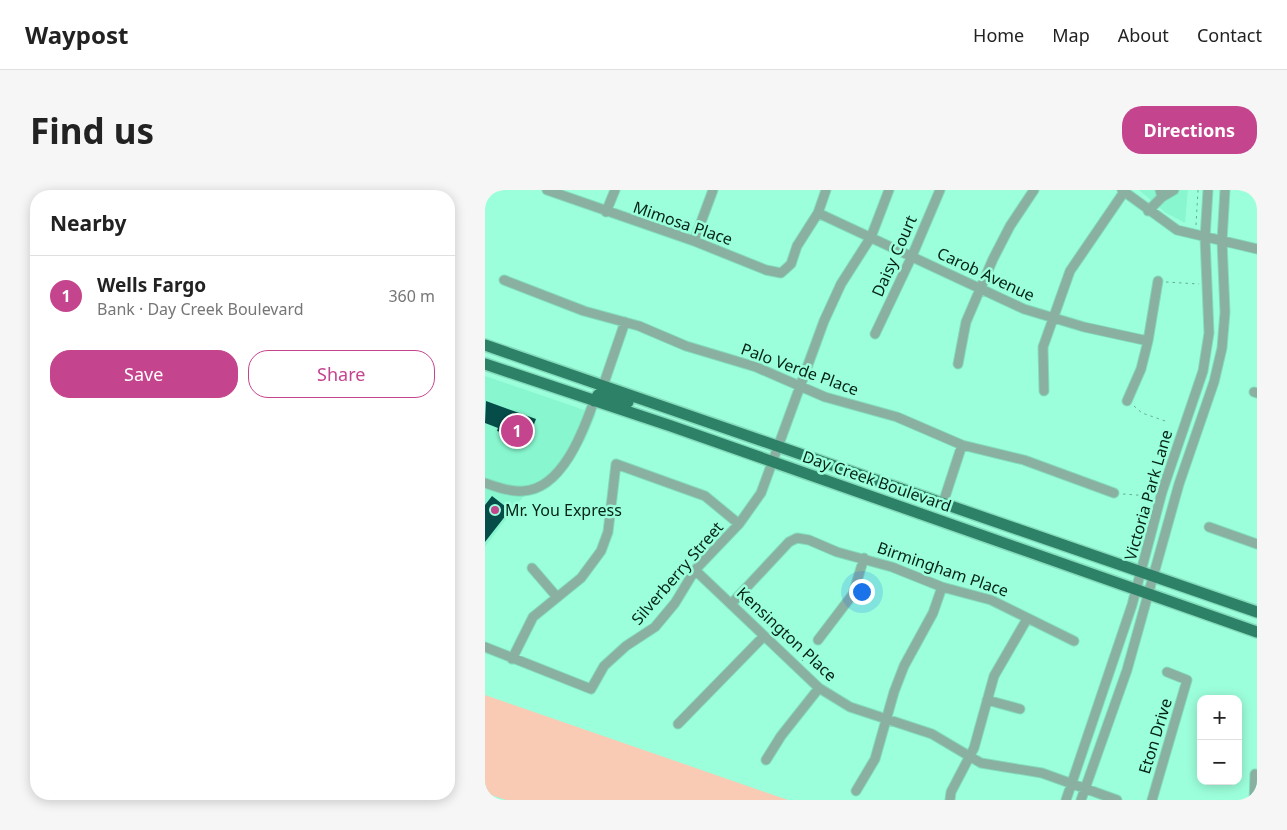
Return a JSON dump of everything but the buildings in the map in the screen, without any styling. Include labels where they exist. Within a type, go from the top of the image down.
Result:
[{"type":"main road","name":"Day Creek Boulevard","points":[[485,345],[778,444],[1153,578],[1257,612]]},
{"type":"main road","name":"Day Creek Boulevard","points":[[485,364],[772,461],[1257,632]]},
{"type":"main road","points":[[594,401],[598,395],[603,394],[653,410],[662,406]]},
{"type":"street","name":"Mimosa Place","points":[[547,190],[694,241],[766,270],[781,273],[791,264],[797,246],[818,213]]},
{"type":"street","points":[[607,212],[615,190]]},
{"type":"street","points":[[694,241],[713,190]]},
{"type":"street","points":[[818,213],[826,190]]},
{"type":"street","name":"Silverberry Street","points":[[512,660],[591,689],[604,666],[626,646],[640,639],[655,627],[675,603],[695,570],[739,524],[761,493],[798,386],[841,284],[871,237],[889,190]]},
{"type":"street","name":"Daisy Court","points":[[875,334],[912,256],[940,190]]},
{"type":"street","points":[[958,364],[966,322],[1010,226],[1034,190]]},
{"type":"street","points":[[1148,211],[1161,194],[1174,190]]},
{"type":"street","name":"Victoria Park Lane","points":[[1066,800],[1073,784],[1137,590],[1162,492],[1206,356],[1209,333],[1205,238],[1208,190]]},
{"type":"street","name":"Victoria Park Lane","points":[[1081,800],[1127,670],[1179,484],[1214,382],[1222,348],[1225,312],[1222,241],[1225,190]]},
{"type":"street","points":[[1044,391],[1043,347],[1070,271],[1123,191],[1148,211],[1177,230],[1257,249]]},
{"type":"street","name":"Carob Avenue","points":[[818,213],[1023,309],[1052,318],[1148,341]]},
{"type":"street","name":"Palo Verde Place","points":[[504,280],[585,311],[625,322],[686,346],[756,367],[843,403],[897,417],[962,445],[1024,460],[1114,493]]},
{"type":"street","points":[[1127,401],[1141,369],[1148,341],[1158,281]]},
{"type":"street","points":[[603,386],[625,322]]},
{"type":"street","points":[[485,483],[522,491],[544,484],[557,473],[577,443],[594,401]]},
{"type":"street","points":[[943,503],[962,445]]},
{"type":"street","points":[[485,647],[512,660],[533,617],[581,578],[601,551],[608,532],[616,464],[705,496],[739,524]]},
{"type":"street","points":[[1209,527],[1257,544]]},
{"type":"street","name":"Birmingham Place","points":[[732,603],[789,542],[797,538],[809,540],[837,552],[864,558],[942,587],[991,600],[1074,641]]},
{"type":"street","points":[[819,640],[853,594],[864,558]]},
{"type":"street","points":[[532,568],[557,597]]},
{"type":"street","name":"Kensington Place","points":[[695,570],[732,603],[819,688],[850,707],[932,734],[990,766],[1030,770],[1117,800]]},
{"type":"street","points":[[856,791],[875,758],[904,666],[933,613],[942,587]]},
{"type":"street","points":[[950,800],[951,792],[970,756],[994,676],[1027,619]]},
{"type":"street","points":[[677,724],[764,636]]},
{"type":"street","name":"Eton Drive","points":[[1152,800],[1187,680],[1167,672]]},
{"type":"street","points":[[766,760],[781,736],[819,688]]},
{"type":"street","points":[[987,700],[1021,709]]},
{"type":"street","points":[[1254,800],[1255,774]]},
{"type":"path","points":[[1195,225],[1198,190]]},
{"type":"path","points":[[1158,281],[1199,284]]},
{"type":"path","points":[[1127,401],[1142,412],[1168,422]]},
{"type":"path","points":[[1114,493],[1150,496]]},
{"type":"path","points":[[797,667],[819,640]]},
{"type":"shaded area","points":[[1139,190],[1188,190],[1185,223],[1166,213]]},
{"type":"shaded area","points":[[485,376],[596,414],[585,440],[558,480],[547,489],[523,497],[485,547]]},
{"type":"shaded area","points":[[485,695],[788,800],[506,800],[485,793]]},
{"type":"place","name":"Wells Fargo","points":[[517,431]]},
{"type":"place","name":"Mr. You Express","points":[[495,510]]}]
